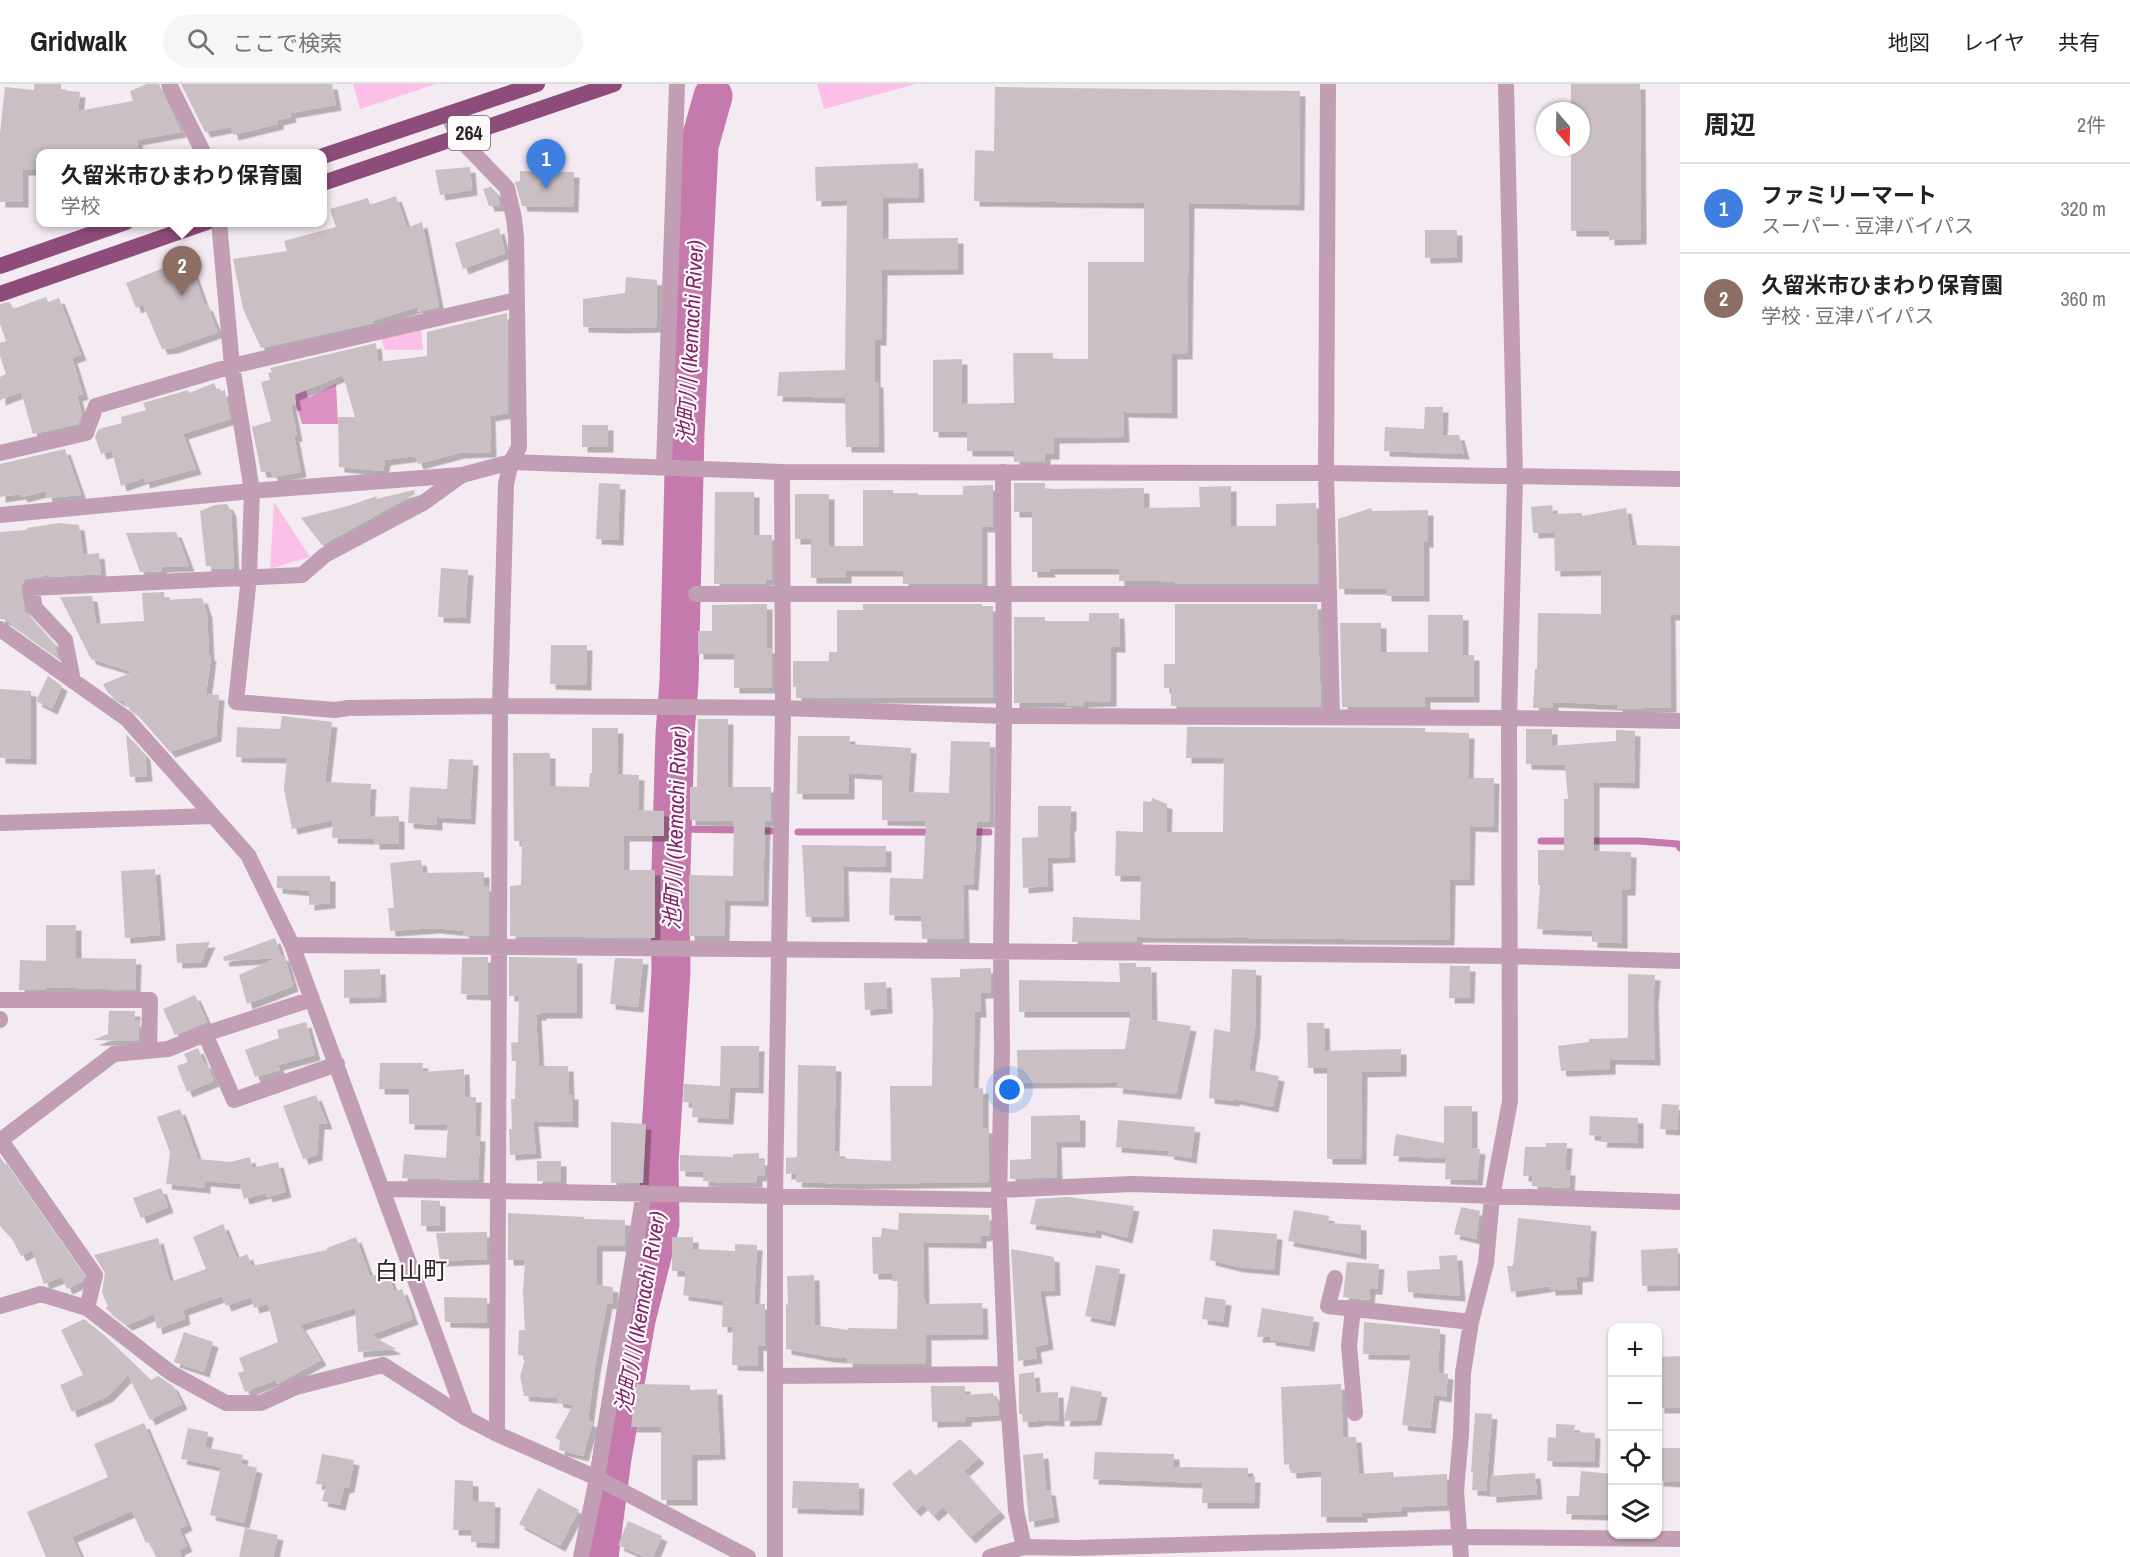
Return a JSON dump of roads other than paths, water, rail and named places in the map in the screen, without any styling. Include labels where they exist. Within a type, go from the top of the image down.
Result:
[{"type":"highway","name":"264","points":[[327,155],[537,84]]},
{"type":"highway","name":"264","points":[[327,182],[614,84]]},
{"type":"highway","points":[[0,266],[112,227]]},
{"type":"highway","points":[[0,294],[193,227]]},
{"type":"street","points":[[170,84],[202,149]]},
{"type":"street","points":[[664,467],[677,84]]},
{"type":"street","points":[[1328,84],[1326,473],[1332,717]]},
{"type":"street","points":[[1461,1557],[1456,1491],[1463,1372],[1471,1322],[1486,1263],[1492,1197],[1510,1101],[1509,718],[1515,477],[1506,84]]},
{"type":"street","points":[[448,114],[458,137],[507,188],[516,237],[519,447],[511,462],[506,483],[500,706],[497,1434]]},
{"type":"street","points":[[219,227],[232,366],[252,491],[249,577],[236,702],[335,710],[500,706],[783,708],[1004,716],[1680,721]]},
{"type":"street","points":[[0,453],[86,433],[96,406],[232,366],[516,300]]},
{"type":"street","points":[[0,515],[252,491],[462,475],[511,462],[783,472],[1326,473],[1680,478]]},
{"type":"street","points":[[775,1557],[775,1197],[783,708],[783,472]]},
{"type":"street","points":[[1003,472],[1004,716],[999,1195],[1006,1374],[1016,1510],[1024,1547]]},
{"type":"street","points":[[73,681],[65,640],[35,608],[31,588],[302,575],[325,555],[423,503],[462,475]]},
{"type":"street","points":[[696,594],[1329,594]]},
{"type":"street","points":[[0,629],[128,719],[211,816],[248,855],[292,945],[466,1418]]},
{"type":"street","points":[[0,823],[211,816]]},
{"type":"street","points":[[292,945],[1509,956],[1680,961]]},
{"type":"street","points":[[87,1308],[95,1275],[0,1139],[114,1054],[168,1049],[205,1034],[312,999]]},
{"type":"street","points":[[0,1000],[150,1000],[149,1051]]},
{"type":"street","points":[[205,1034],[234,1100],[337,1064]]},
{"type":"street","points":[[383,1188],[775,1197],[999,1195],[1132,1184],[1680,1202]]},
{"type":"street","points":[[581,1557],[597,1478],[644,1193]]},
{"type":"street","points":[[1335,1278],[1328,1306],[1471,1322]]},
{"type":"street","points":[[0,1305],[41,1294],[87,1308],[171,1373],[226,1403],[261,1403],[296,1387],[383,1365],[466,1418],[597,1478],[748,1557]]},
{"type":"street","points":[[1353,1309],[1349,1346],[1355,1413]]},
{"type":"street","points":[[775,1376],[1006,1374]]},
{"type":"street","points":[[990,1557],[1024,1547],[1076,1548],[1459,1537],[1680,1539]]},
{"type":"waterway","name":"池町川 (Ikemachi River)","points":[[599,1557],[612,1458],[636,1320],[660,1224],[659,1163],[671,971],[670,904],[675,734],[679,682],[685,432],[699,146],[713,96]]},
{"type":"waterway","points":[[672,829],[743,830]]},
{"type":"waterway","points":[[757,831],[772,831]]},
{"type":"waterway","points":[[798,832],[933,832]]},
{"type":"waterway","points":[[968,832],[989,832]]},
{"type":"waterway","points":[[1541,841],[1573,841]]},
{"type":"waterway","points":[[1587,841],[1639,841],[1678,844],[1680,848]]},
{"type":"place","name":"ファミリーマート","points":[[546,189]]},
{"type":"place","name":"久留米市ひまわり保育園","points":[[182,296]]},
{"type":"district","name":"白山町","points":[[411,1271]]}]
